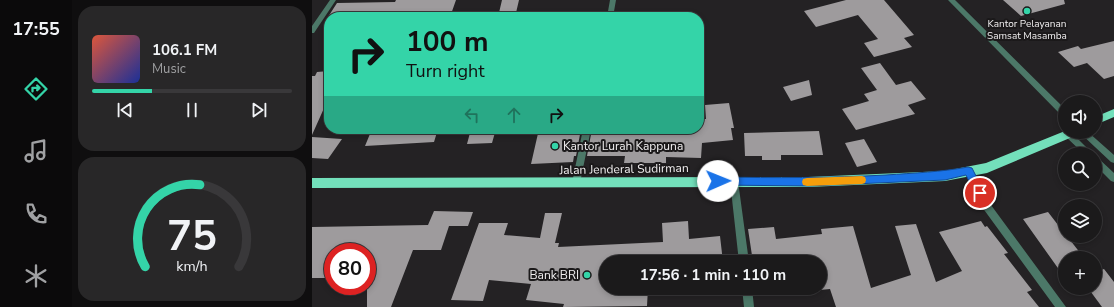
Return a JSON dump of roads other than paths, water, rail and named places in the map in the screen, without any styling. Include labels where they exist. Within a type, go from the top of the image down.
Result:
[{"type":"highway","points":[[1102,118],[1114,113]]},
{"type":"highway","name":"Jalan Jenderal Sudirman","points":[[312,183],[808,182],[945,176],[987,168],[1058,138]]},
{"type":"street","points":[[325,12],[333,0]]},
{"type":"street","points":[[611,12],[613,0]]},
{"type":"street","points":[[951,0],[1058,107]]},
{"type":"street","points":[[312,31],[324,13]]},
{"type":"street","points":[[576,183],[586,134]]},
{"type":"street","points":[[1075,139],[1083,147]]},
{"type":"street","points":[[1091,139],[1114,160]]},
{"type":"street","points":[[1102,167],[1114,178]]},
{"type":"street","points":[[968,171],[985,204],[1061,307]]},
{"type":"street","points":[[734,181],[743,255]]},
{"type":"street","points":[[748,295],[749,307]]},
{"type":"place","name":"Kantor Pelayanan Samsat Masamba","points":[[1027,11]]},
{"type":"place","name":"Kantor Lurah Kappuna","points":[[555,146]]},
{"type":"place","name":"Bank BRI","points":[[587,275]]}]
